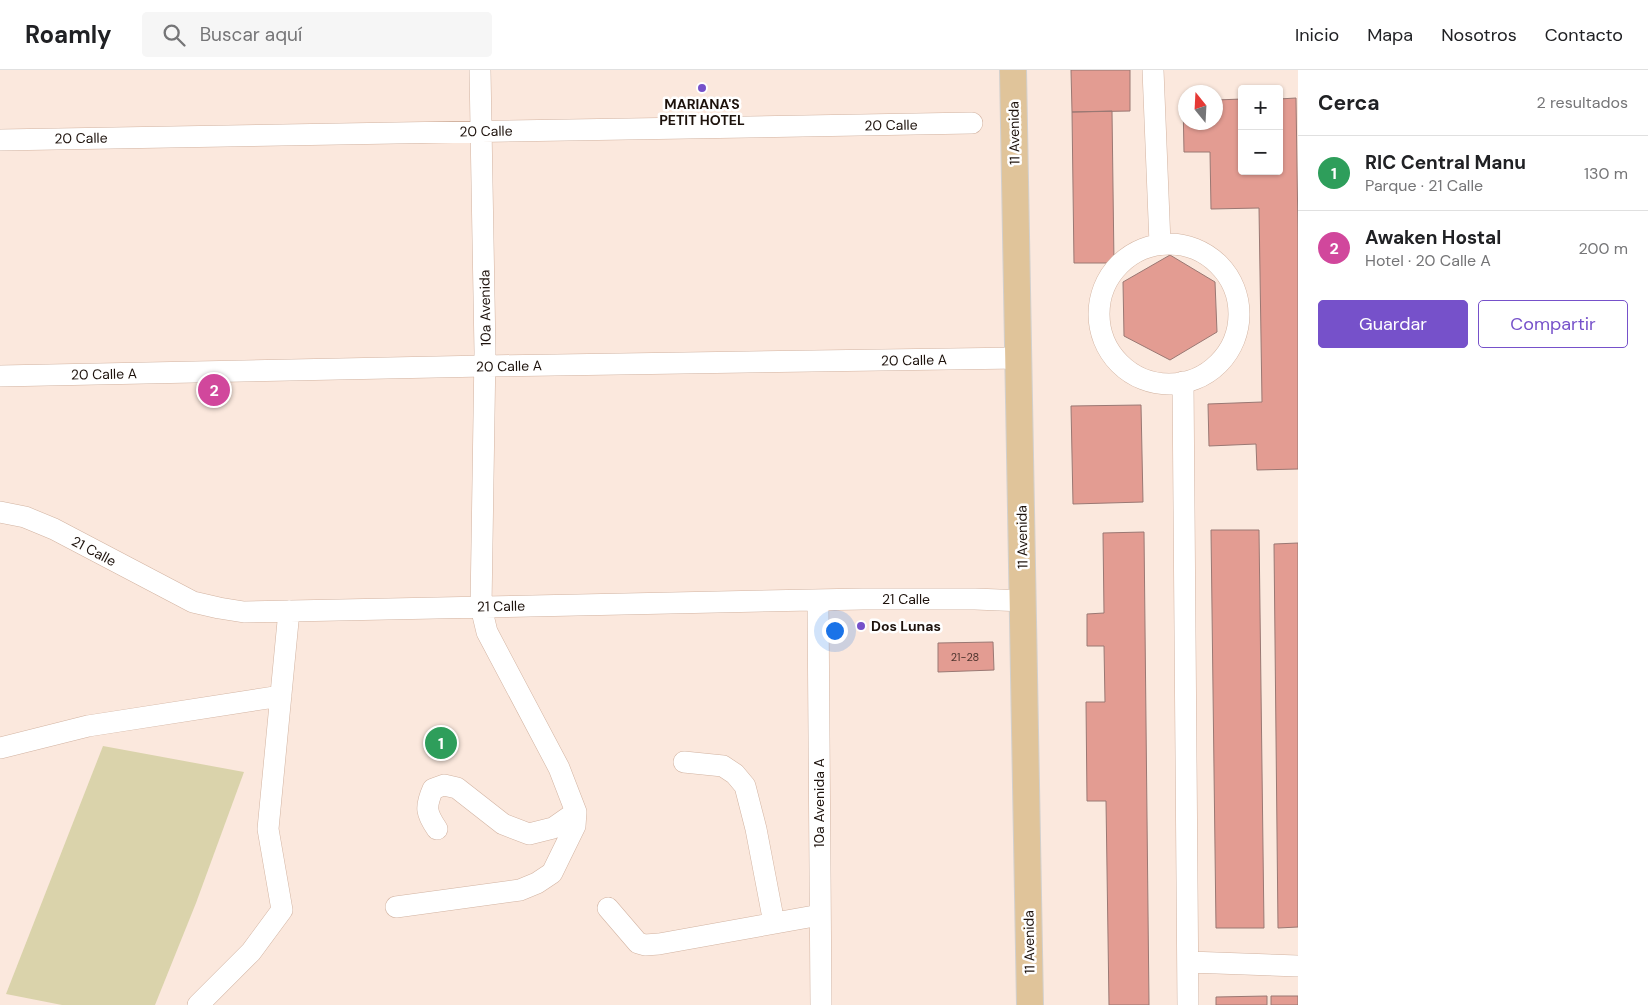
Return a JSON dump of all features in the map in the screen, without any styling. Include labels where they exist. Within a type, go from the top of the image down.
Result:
[{"type":"main road","name":"11 Avenida","points":[[1013,70],[1030,1005]]},
{"type":"street","name":"10a Avenida","points":[[480,70],[485,366],[481,607],[487,632],[559,768],[576,812]]},
{"type":"street","points":[[1153,70],[1160,244]]},
{"type":"street","name":"20 Calle","points":[[0,140],[972,123]]},
{"type":"street","points":[[1160,244],[1190,247],[1204,253],[1217,262],[1227,274],[1234,287],[1238,302],[1237,332],[1231,346],[1211,370],[1183,382],[1166,384],[1148,381],[1133,374],[1119,363],[1108,349],[1101,334],[1098,316],[1100,299],[1106,283],[1115,268],[1143,248],[1160,244]]},
{"type":"street","name":"20 Calle A","points":[[0,376],[1018,358]]},
{"type":"street","points":[[1183,382],[1188,1005]]},
{"type":"street","name":"21 Calle","points":[[0,512],[25,517],[54,529],[193,602],[244,612],[818,600],[975,599],[1023,601]]},
{"type":"street","name":"10a Avenida A","points":[[818,600],[821,1005]]},
{"type":"street","points":[[198,1005],[251,952],[282,910],[268,829],[289,611]]},
{"type":"street","points":[[0,748],[88,726],[281,696]]},
{"type":"street","points":[[684,762],[723,766],[735,774],[745,786],[756,829],[774,923]]},
{"type":"street","points":[[437,829],[428,816],[427,802],[433,789],[444,784],[457,788],[504,824],[529,834],[553,828],[576,812]]},
{"type":"street","points":[[396,907],[520,890],[537,883],[552,873],[575,826],[576,812]]},
{"type":"street","points":[[608,908],[638,943],[646,945],[820,915]]},
{"type":"street","points":[[1189,962],[1298,966]]},
{"type":"shaded area","points":[[103,746],[244,772],[196,903],[155,1005],[62,1005],[6,994]]},
{"type":"building","points":[[1071,70],[1130,70],[1130,111],[1072,112]]},
{"type":"building","points":[[1296,98],[1298,469],[1257,470],[1256,444],[1209,446],[1208,404],[1262,402],[1259,208],[1211,209],[1210,152],[1184,152],[1184,130],[1223,130],[1223,100],[1238,99],[1238,175],[1283,175],[1283,99]]},
{"type":"building","points":[[1112,111],[1114,263],[1074,263],[1072,112]]},
{"type":"building","points":[[1170,255],[1215,282],[1217,332],[1170,360],[1124,336],[1123,282]]},
{"type":"building","points":[[1141,405],[1143,502],[1073,504],[1071,406]]},
{"type":"building","points":[[1211,530],[1259,530],[1264,928],[1216,928]]},
{"type":"building","points":[[1144,532],[1149,1005],[1109,1005],[1106,801],[1087,801],[1086,702],[1105,702],[1104,646],[1087,646],[1087,614],[1104,613],[1103,533]]},
{"type":"building","points":[[1298,543],[1298,927],[1278,928],[1274,544]]},
{"type":"building","points":[[993,642],[994,670],[938,672],[938,643]]},
{"type":"building","points":[[1267,996],[1267,1005],[1216,1005],[1216,997]]},
{"type":"building","points":[[1271,996],[1298,996],[1298,1005],[1271,1005]]},
{"type":"place","name":"MARIANA'S PETIT HOTEL","points":[[702,88]]},
{"type":"place","name":"Awaken Hostal","points":[[214,390]]},
{"type":"place","name":"Dos Lunas","points":[[861,626]]},
{"type":"place","name":"RIC Central Manu","points":[[441,743]]}]
